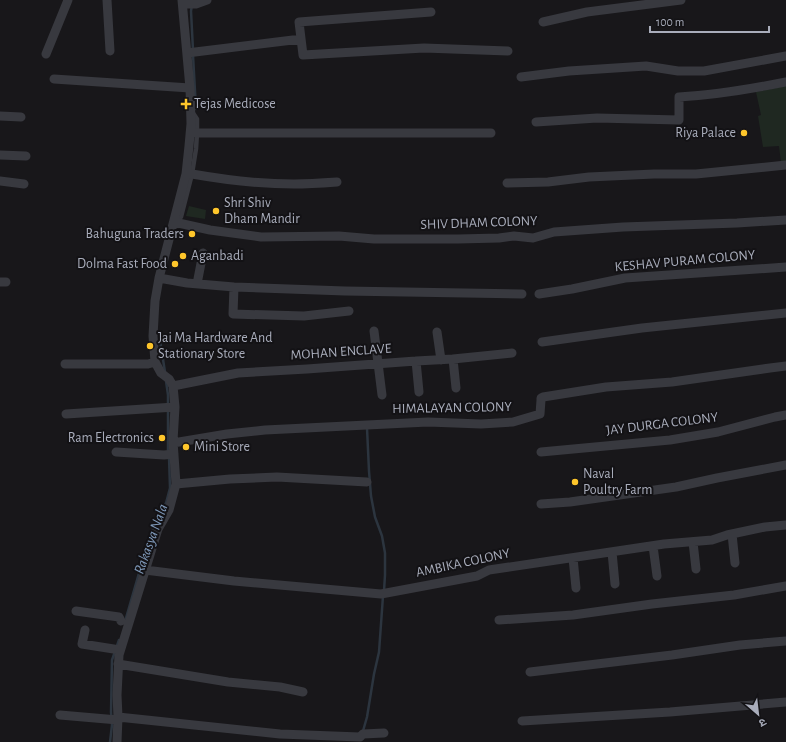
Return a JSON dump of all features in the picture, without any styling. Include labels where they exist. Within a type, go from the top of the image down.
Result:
[{"type":"street","points":[[46,54],[68,0]]},
{"type":"street","points":[[107,0],[110,51]]},
{"type":"street","points":[[117,742],[114,719],[117,695],[118,664],[116,649],[145,570],[158,529],[169,510],[176,484],[169,455],[173,443],[170,407],[171,383],[161,373],[155,362],[153,336],[155,301],[159,278],[186,174],[191,110],[191,53],[187,3],[207,0]]},
{"type":"street","points":[[543,22],[587,12],[681,0]]},
{"type":"street","points":[[431,12],[299,22],[303,54],[424,48],[508,51]]},
{"type":"street","points":[[191,53],[301,39]]},
{"type":"street","points":[[521,77],[568,71],[646,66],[678,72],[704,71],[786,56]]},
{"type":"street","points":[[54,79],[190,88]]},
{"type":"street","points":[[536,122],[597,118],[679,120],[679,97],[704,95],[786,82]]},
{"type":"street","points":[[0,116],[21,116]]},
{"type":"street","points":[[197,134],[309,132],[491,133]]},
{"type":"street","points":[[0,156],[26,156]]},
{"type":"street","points":[[507,183],[548,182],[589,177],[696,174],[786,165]]},
{"type":"street","points":[[192,174],[222,179],[293,184],[337,182]]},
{"type":"street","points":[[0,181],[24,184]]},
{"type":"street","name":"SHIV DHAM COLONY","points":[[174,222],[210,230],[261,237],[339,236],[374,239],[458,239],[500,238],[514,236],[533,238],[554,232],[608,228],[786,220]]},
{"type":"street","points":[[197,284],[202,253]]},
{"type":"street","name":"KESHAV PURAM COLONY","points":[[539,294],[625,278],[786,267]]},
{"type":"street","points":[[159,278],[187,283],[234,287],[345,291],[522,294]]},
{"type":"street","points":[[234,287],[233,314],[304,316],[349,311]]},
{"type":"street","points":[[542,342],[642,328],[786,314]]},
{"type":"street","points":[[374,331],[382,395]]},
{"type":"street","points":[[437,332],[441,360]]},
{"type":"street","name":"MOHAN ENCLAVE","points":[[171,383],[196,381],[238,374],[416,360],[441,360],[512,353]]},
{"type":"street","points":[[453,359],[456,388]]},
{"type":"street","points":[[416,360],[420,392]]},
{"type":"street","points":[[65,364],[148,364],[155,362]]},
{"type":"street","name":"HIMALAYAN COLONY","points":[[173,443],[227,434],[265,430],[428,422],[481,424],[514,422],[540,414],[541,398],[543,397],[606,387],[672,382],[786,366]]},
{"type":"street","points":[[66,414],[170,407]]},
{"type":"street","name":"JAY DURGA COLONY","points":[[541,452],[698,436],[786,415]]},
{"type":"street","points":[[116,452],[169,455]]},
{"type":"street","points":[[541,504],[570,502],[676,487],[786,465]]},
{"type":"street","points":[[176,484],[230,479],[277,477],[367,482]]},
{"type":"street","name":"AMBIKA COLONY","points":[[145,570],[234,581],[381,594],[477,576],[489,570],[520,564],[653,546],[712,540],[732,534],[786,525]]},
{"type":"street","points":[[732,534],[735,563]]},
{"type":"street","points":[[693,542],[696,569]]},
{"type":"street","points":[[653,546],[657,576]]},
{"type":"street","points":[[612,552],[615,584]]},
{"type":"street","points":[[572,558],[576,588]]},
{"type":"street","points":[[499,620],[572,615],[734,595],[786,586]]},
{"type":"street","points":[[76,611],[119,617],[121,621]]},
{"type":"street","points":[[85,630],[82,644],[116,649]]},
{"type":"street","points":[[530,672],[664,656],[740,645],[786,641]]},
{"type":"street","points":[[118,664],[228,682],[280,687],[303,692]]},
{"type":"street","points":[[522,721],[670,712],[786,702]]},
{"type":"street","points":[[60,715],[280,734],[360,736],[363,734],[384,733]]},
{"type":"lane","points":[[174,222],[181,217],[192,174],[197,134],[197,119],[191,110]]},
{"type":"shaded area","points":[[786,86],[786,162],[781,163],[779,146],[763,147],[758,116],[761,115],[756,92]]},
{"type":"shaded area","points":[[189,206],[206,210],[205,219],[186,216]]},
{"type":"waterway","name":"Rakasya Nala","points":[[192,5],[193,50]]},
{"type":"waterway","name":"Rakasya Nala","points":[[193,55],[196,109]]},
{"type":"waterway","name":"Rakasya Nala","points":[[159,334],[165,372]]},
{"type":"waterway","name":"Rakasya Nala","points":[[166,381],[168,395],[168,452]]},
{"type":"waterway","points":[[367,428],[371,496],[385,553],[384,591]]},
{"type":"waterway","name":"Rakasya Nala","points":[[126,618],[148,542],[157,518],[166,503],[170,488],[169,457]]},
{"type":"waterway","points":[[363,731],[379,652],[383,596]]},
{"type":"waterway","name":"Rakasya Nala","points":[[110,742],[112,725],[112,660],[119,640]]},
{"type":"place","name":"Tejas Medicose","points":[[186,104]]},
{"type":"place","name":"Riya Palace","points":[[744,133]]},
{"type":"place","name":"Shri Shiv Dham Mandir","points":[[216,211]]},
{"type":"place","name":"Bahuguna Traders","points":[[192,234]]},
{"type":"place","name":"Aganbadi","points":[[183,256]]},
{"type":"place","name":"Dolma Fast Food","points":[[175,264]]},
{"type":"place","name":"Jai Ma Hardware And Stationary Store","points":[[150,346]]},
{"type":"place","name":"Ram Electronics","points":[[162,438]]},
{"type":"place","name":"Mini Store","points":[[186,447]]},
{"type":"place","name":"Naval Poultry Farm","points":[[575,482]]}]
